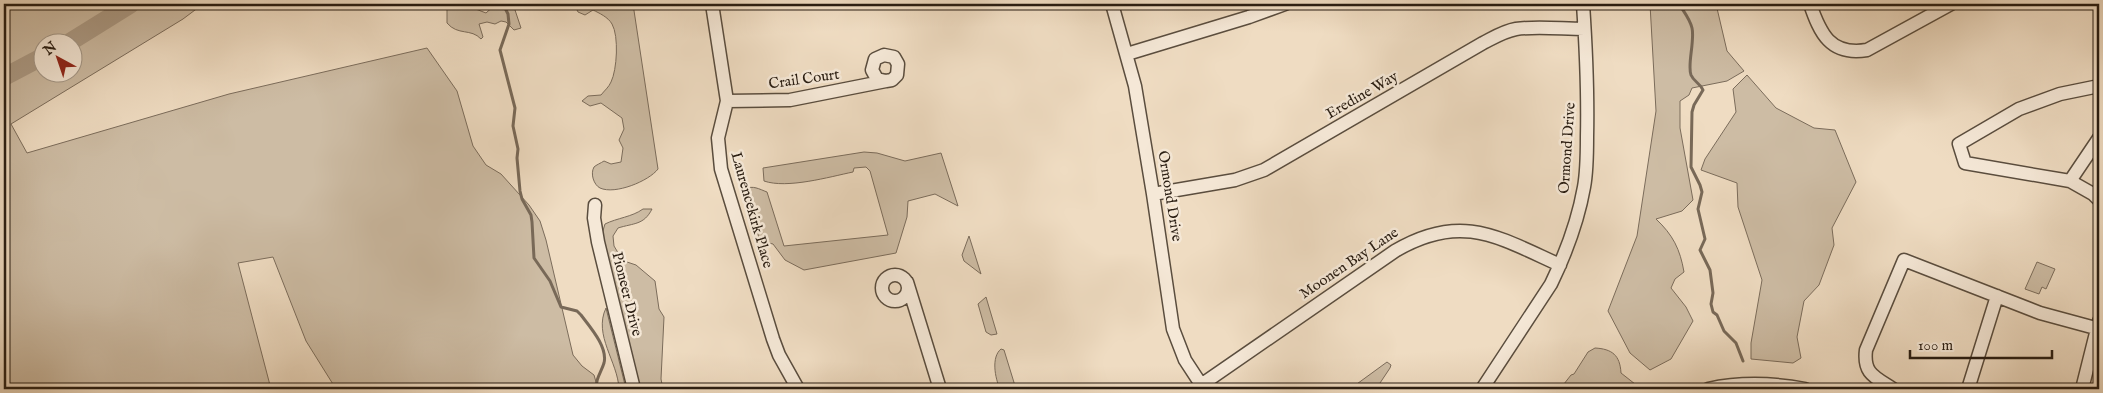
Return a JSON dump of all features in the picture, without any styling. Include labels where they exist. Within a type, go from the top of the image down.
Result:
[{"type":"street","name":"Laurencekirk Place","points":[[712,4],[727,102],[718,138],[721,169],[773,340],[798,389]]},
{"type":"street","name":"Ormond Drive","points":[[1112,4],[1135,86],[1154,194],[1173,329],[1185,360],[1202,387]]},
{"type":"street","points":[[1127,54],[1249,17],[1284,4]]},
{"type":"street","name":"Ormond Drive","points":[[1482,389],[1540,303],[1560,265],[1575,223],[1584,185],[1588,115],[1583,4]]},
{"type":"street","points":[[1810,4],[1818,28],[1826,39],[1840,48],[1859,51],[1867,50],[1951,4]]},
{"type":"street","name":"Eredine Way","points":[[1154,194],[1235,180],[1264,170],[1503,33],[1516,29],[1530,28],[1584,28]]},
{"type":"street","name":"Crail Court","points":[[727,102],[790,100],[886,82]]},
{"type":"street","points":[[2099,86],[2060,94],[2019,109],[1959,144],[1965,163],[2070,181],[2093,194],[2099,200]]},
{"type":"street","points":[[2070,181],[2099,138]]},
{"type":"street","name":"Pioneer Drive","points":[[595,206],[594,218],[598,242],[634,389]]},
{"type":"street","name":"Moonen Bay Lane","points":[[1202,387],[1395,251],[1420,237],[1436,232],[1453,230],[1479,232],[1502,239],[1560,265]]},
{"type":"street","points":[[1892,389],[1871,374],[1865,360],[1866,350],[1904,260],[2040,314],[2099,326],[2082,389]]},
{"type":"street","points":[[907,282],[940,389]]},
{"type":"street","points":[[1968,389],[1997,296]]},
{"type":"street","points":[[1708,389],[1740,384],[1776,385],[1805,389]]},
{"type":"shaded area","points":[[4,4],[203,4],[183,19],[82,81],[82,32],[32,32],[32,82],[80,82],[11,124],[27,153],[229,94],[427,48],[457,91],[473,146],[486,165],[501,174],[529,205],[540,221],[573,355],[582,366],[594,375],[598,389],[336,389],[306,341],[273,257],[238,263],[271,389],[4,389]]},
{"type":"shaded area","points":[[447,4],[470,4],[473,8],[486,13],[496,4],[513,4],[521,28],[514,30],[506,22],[501,21],[495,24],[487,22],[479,24],[483,37],[481,39],[473,34],[451,27],[447,23]]},
{"type":"shaded area","points":[[574,4],[633,4],[658,169],[654,174],[631,186],[606,190],[598,187],[594,182],[592,173],[594,167],[604,161],[611,164],[621,162],[623,148],[619,140],[624,129],[622,118],[601,103],[590,106],[582,101],[588,96],[601,95],[611,82],[615,70],[616,36],[612,24],[603,16],[593,10],[585,15],[578,12]]},
{"type":"shaded area","points":[[1650,4],[1716,4],[1727,51],[1744,71],[1727,81],[1692,88],[1689,95],[1680,101],[1680,128],[1693,200],[1682,211],[1656,219],[1667,231],[1678,249],[1684,272],[1675,279],[1671,288],[1686,307],[1693,321],[1671,359],[1650,370],[1630,353],[1608,311],[1637,236],[1656,111]]},
{"type":"shaded area","points":[[1747,75],[1776,108],[1814,128],[1835,130],[1856,182],[1832,228],[1834,245],[1819,285],[1804,301],[1797,337],[1801,358],[1793,363],[1751,359],[1751,343],[1762,280],[1738,207],[1737,183],[1701,170],[1705,159],[1736,112],[1733,89]]},
{"type":"shaded area","points":[[864,152],[877,153],[905,161],[941,153],[958,206],[935,194],[908,201],[907,217],[896,253],[804,270],[785,260],[773,244],[760,241],[745,193],[745,189],[751,187],[767,192],[784,246],[888,235],[870,171],[866,167],[854,168],[853,172],[796,183],[784,184],[764,181],[763,168]]},
{"type":"shaded area","points":[[643,209],[652,209],[642,221],[618,228],[613,236],[614,246],[620,256],[627,262],[636,265],[655,281],[659,309],[664,317],[661,379],[663,389],[640,389],[602,234],[605,224]]},
{"type":"shaded area","points":[[969,236],[981,274],[964,261],[962,255]]},
{"type":"shaded area","points":[[2037,262],[2055,269],[2046,289],[2042,287],[2039,294],[2025,289]]},
{"type":"shaded area","points":[[986,297],[997,334],[991,335],[986,332],[978,304]]},
{"type":"shaded area","points":[[606,308],[626,389],[619,389],[618,379],[604,338],[602,328]]},
{"type":"shaded area","points":[[1595,348],[1606,350],[1617,357],[1621,373],[1635,384],[1636,389],[1560,389],[1571,375],[1574,374],[1588,352]]},
{"type":"shaded area","points":[[1001,349],[1004,350],[1016,389],[1000,389],[998,384],[995,374],[995,362]]},
{"type":"shaded area","points":[[1387,362],[1391,365],[1390,368],[1376,389],[1350,389]]},
{"type":"waterway","points":[[82,35],[131,4]]},
{"type":"waterway","points":[[503,4],[508,14],[509,24],[500,50],[515,108],[513,126],[518,149],[520,191],[522,199],[531,215],[534,258],[550,281],[561,307],[577,311],[601,344],[605,357],[597,389]]},
{"type":"waterway","points":[[1679,4],[1688,19],[1693,33],[1691,75],[1703,90],[1692,112],[1691,167],[1702,192],[1698,209],[1705,239],[1700,250],[1710,270],[1713,312],[1717,315],[1724,331],[1736,343],[1743,361]]},
{"type":"waterway","points":[[4,77],[32,62]]}]
